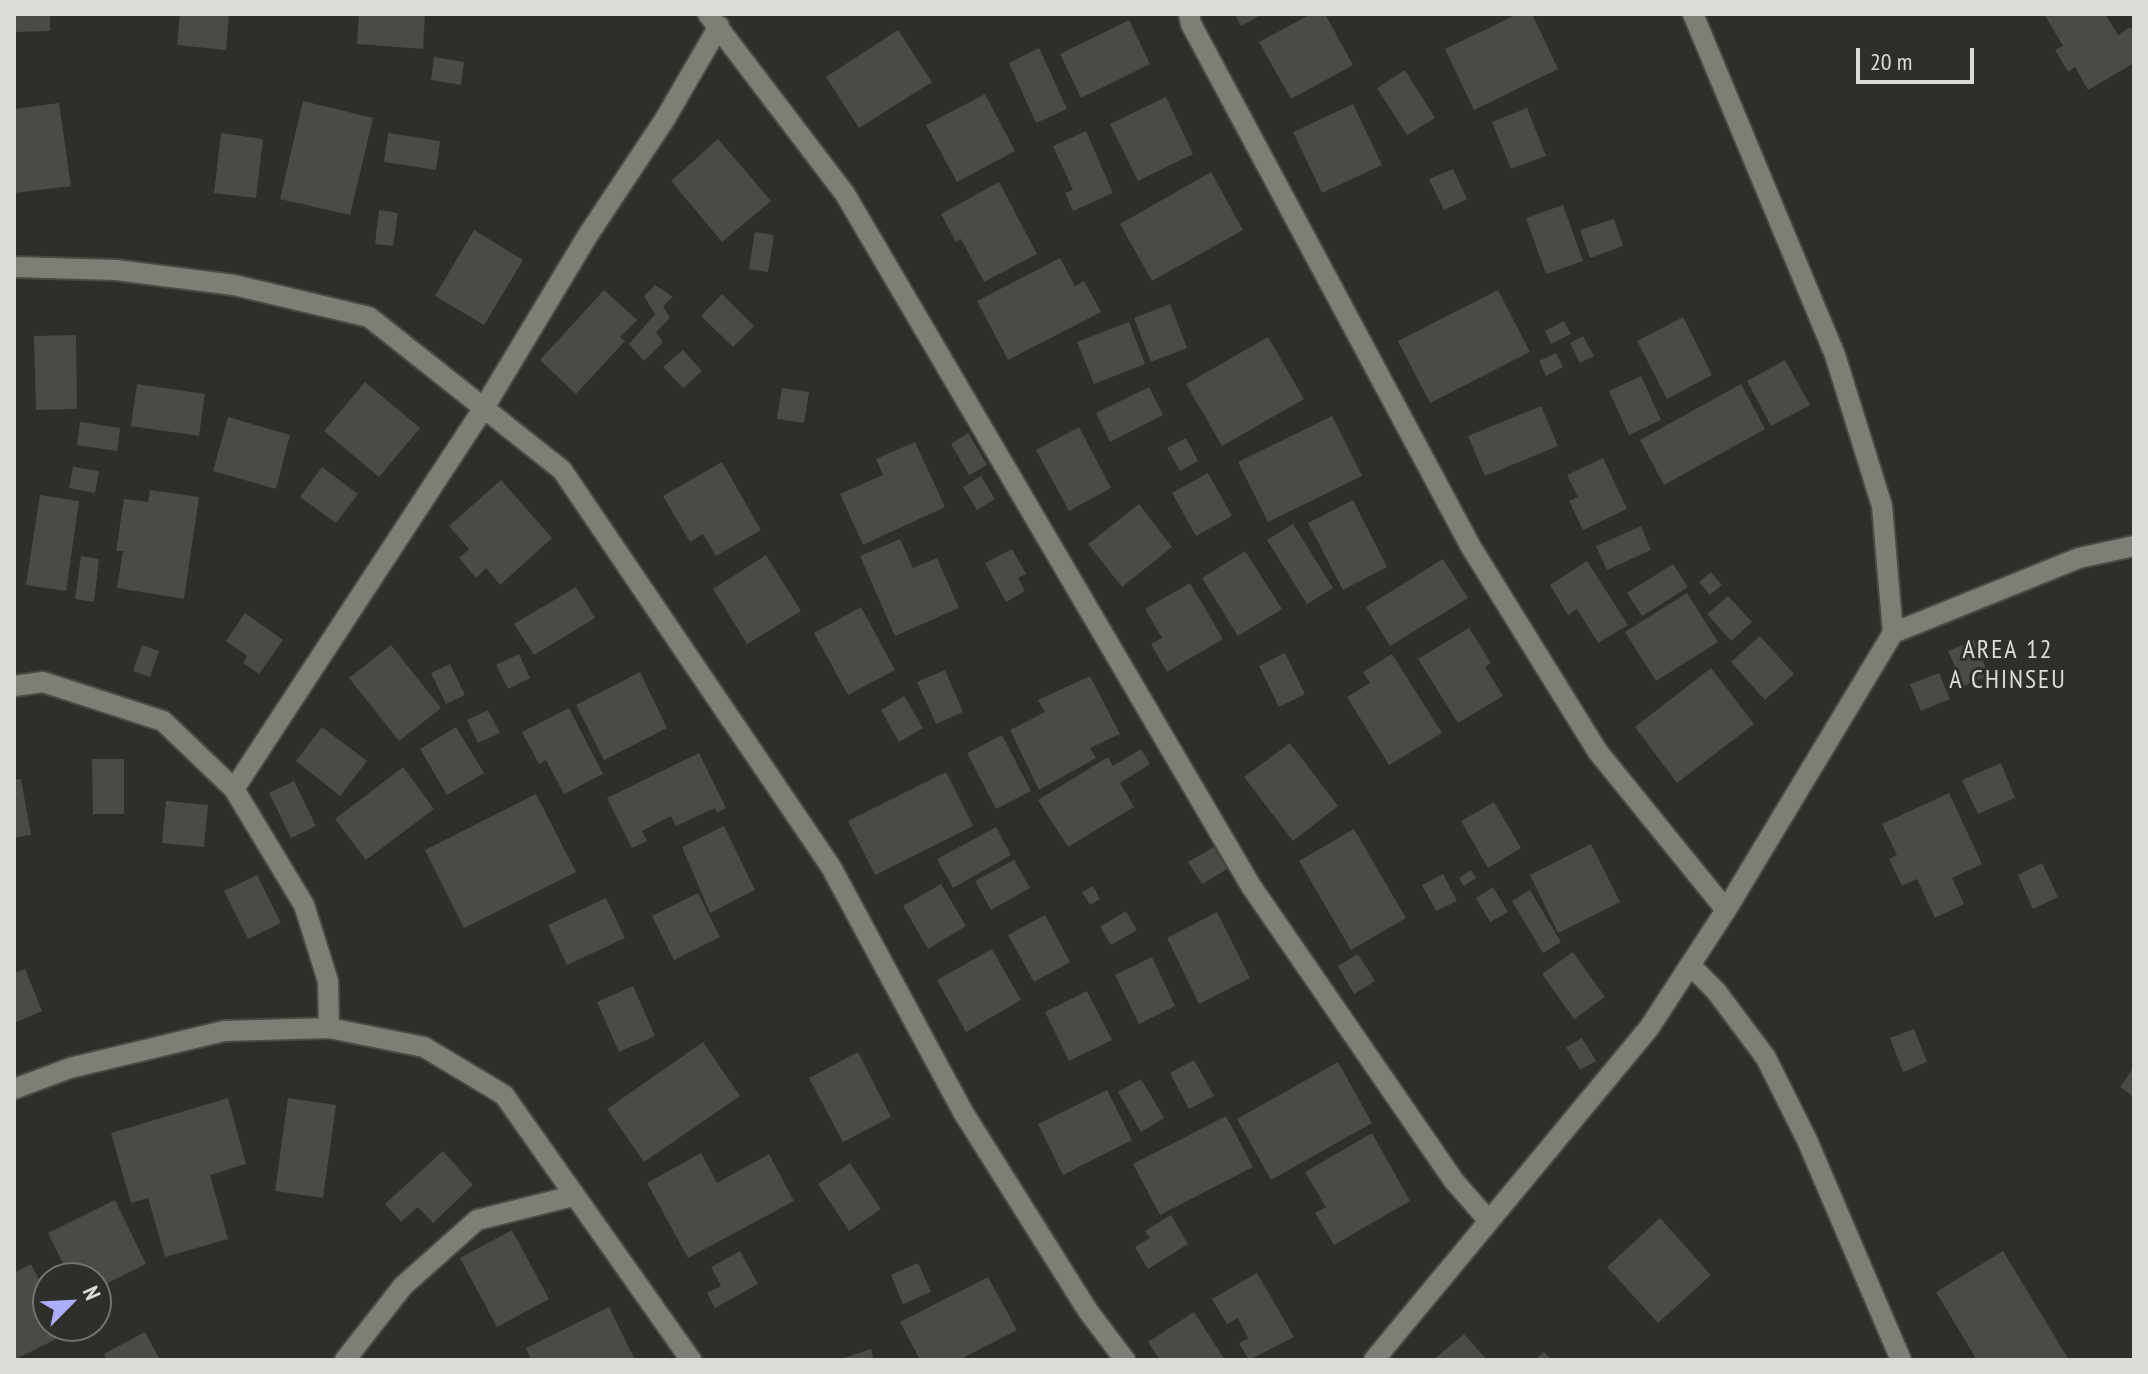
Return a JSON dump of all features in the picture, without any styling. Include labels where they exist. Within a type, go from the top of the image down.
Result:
[{"type":"street","points":[[1189,14],[1191,24],[1471,547],[1598,752],[1726,910]]},
{"type":"street","points":[[1374,1360],[1649,1028],[1726,910],[1893,633],[1882,506],[1835,355],[1693,14]]},
{"type":"street","points":[[234,789],[485,406],[588,235],[665,119],[713,20],[845,194],[1251,886],[1454,1181],[1489,1221]]},
{"type":"street","points":[[14,267],[116,270],[234,285],[369,317],[562,470],[822,854],[963,1112],[1088,1311],[1125,1360]]},
{"type":"street","points":[[1893,633],[2079,558],[2134,546]]},
{"type":"street","points":[[14,686],[43,682],[163,721],[234,789],[304,905],[328,981],[329,1028]]},
{"type":"street","points":[[1691,966],[1716,991],[1766,1058],[1807,1140],[1901,1360]]},
{"type":"street","points":[[14,1089],[70,1068],[224,1031],[329,1028],[424,1047],[504,1095],[691,1360]]},
{"type":"street","points":[[345,1360],[403,1286],[477,1220],[573,1196]]},
{"type":"building","points":[[14,14],[50,14],[50,31],[14,32]]},
{"type":"building","points":[[180,14],[229,14],[226,50],[177,45]]},
{"type":"building","points":[[359,14],[425,14],[423,49],[357,44]]},
{"type":"building","points":[[1235,14],[1263,14],[1241,26]]},
{"type":"building","points":[[1311,14],[1325,14],[1353,65],[1291,99],[1259,42]]},
{"type":"building","points":[[1518,14],[1532,14],[1558,69],[1474,110],[1445,49]]},
{"type":"building","points":[[2044,14],[2105,14],[2118,35],[2130,27],[2134,33],[2134,63],[2088,90],[2075,67],[2068,72],[2055,50],[2063,46]]},
{"type":"building","points":[[1129,20],[1150,64],[1081,98],[1060,54]]},
{"type":"building","points":[[898,30],[932,82],[859,128],[826,77]]},
{"type":"building","points":[[1039,48],[1067,109],[1036,123],[1009,63]]},
{"type":"building","points":[[434,57],[464,62],[461,85],[431,80]]},
{"type":"building","points":[[1405,70],[1435,118],[1407,135],[1377,88]]},
{"type":"building","points":[[985,94],[1015,151],[957,182],[926,125]]},
{"type":"building","points":[[1166,97],[1193,154],[1138,181],[1110,124]]},
{"type":"building","points":[[303,101],[373,118],[350,215],[280,199]]},
{"type":"building","points":[[59,103],[71,186],[14,193],[14,109]]},
{"type":"building","points":[[1353,104],[1382,165],[1322,193],[1293,132]]},
{"type":"building","points":[[1527,108],[1546,156],[1511,169],[1492,122]]},
{"type":"building","points":[[1086,131],[1113,193],[1073,211],[1065,193],[1073,190],[1053,146]]},
{"type":"building","points":[[221,133],[263,139],[256,198],[214,193]]},
{"type":"building","points":[[388,133],[440,141],[436,170],[384,162]]},
{"type":"building","points":[[718,139],[771,201],[722,242],[671,181]]},
{"type":"building","points":[[1453,169],[1467,199],[1444,210],[1429,179]]},
{"type":"building","points":[[1211,172],[1243,230],[1152,281],[1120,224]]},
{"type":"building","points":[[999,182],[1037,254],[984,282],[961,239],[956,242],[941,214]]},
{"type":"building","points":[[1563,205],[1583,261],[1546,274],[1526,218]]},
{"type":"building","points":[[379,210],[398,213],[393,246],[375,244]]},
{"type":"building","points":[[1614,219],[1623,246],[1590,258],[1580,230]]},
{"type":"building","points":[[474,230],[523,260],[484,325],[435,296]]},
{"type":"building","points":[[755,232],[774,235],[768,272],[749,269]]},
{"type":"building","points":[[1060,258],[1075,286],[1084,281],[1101,312],[1008,360],[977,301]]},
{"type":"building","points":[[655,285],[673,297],[663,306],[670,318],[656,332],[663,342],[644,361],[629,344],[655,314],[644,296]]},
{"type":"building","points":[[604,290],[637,320],[620,337],[625,341],[576,394],[540,360]]},
{"type":"building","points":[[1498,290],[1530,352],[1430,403],[1398,341]]},
{"type":"building","points":[[722,294],[754,326],[733,347],[701,316]]},
{"type":"building","points":[[1170,304],[1187,348],[1151,362],[1134,318]]},
{"type":"building","points":[[1683,317],[1712,375],[1667,399],[1637,341]]},
{"type":"building","points":[[1564,321],[1571,334],[1551,344],[1545,331]]},
{"type":"building","points":[[1129,322],[1145,364],[1094,384],[1077,342]]},
{"type":"building","points":[[76,335],[77,409],[36,410],[34,336]]},
{"type":"building","points":[[1583,336],[1594,356],[1580,363],[1570,343]]},
{"type":"building","points":[[1268,337],[1304,399],[1222,446],[1186,384]]},
{"type":"building","points":[[683,350],[702,371],[683,388],[663,367]]},
{"type":"building","points":[[1556,353],[1563,367],[1546,376],[1539,361]]},
{"type":"building","points":[[1785,360],[1810,405],[1771,426],[1747,381]]},
{"type":"building","points":[[1641,376],[1661,420],[1629,435],[1609,391]]},
{"type":"building","points":[[365,382],[420,428],[379,477],[324,431]]},
{"type":"building","points":[[137,384],[205,394],[199,436],[131,426]]},
{"type":"building","points":[[1741,384],[1765,429],[1664,485],[1640,440]]},
{"type":"building","points":[[1149,387],[1163,415],[1110,442],[1096,413]]},
{"type":"building","points":[[782,388],[809,392],[804,423],[777,419]]},
{"type":"building","points":[[1541,406],[1558,446],[1485,476],[1468,436]]},
{"type":"building","points":[[1332,416],[1362,476],[1268,522],[1238,462]]},
{"type":"building","points":[[228,417],[290,435],[276,489],[213,471]]},
{"type":"building","points":[[80,422],[120,428],[117,451],[77,445]]},
{"type":"building","points":[[1079,427],[1111,488],[1069,511],[1036,450]]},
{"type":"building","points":[[968,433],[987,465],[969,475],[951,444]]},
{"type":"building","points":[[1186,438],[1198,461],[1180,471],[1167,448]]},
{"type":"building","points":[[915,442],[945,507],[863,545],[840,494],[883,475],[876,459]]},
{"type":"building","points":[[1603,458],[1627,509],[1583,530],[1569,501],[1578,497],[1567,475]]},
{"type":"building","points":[[722,462],[761,530],[716,556],[703,534],[690,542],[663,496]]},
{"type":"building","points":[[73,467],[99,471],[95,493],[69,488]]},
{"type":"building","points":[[322,467],[358,494],[336,523],[300,497]]},
{"type":"building","points":[[1208,473],[1232,516],[1196,536],[1172,493]]},
{"type":"building","points":[[981,476],[995,499],[977,510],[963,487]]},
{"type":"building","points":[[501,480],[552,538],[500,585],[486,568],[476,578],[459,558],[469,549],[449,526]]},
{"type":"building","points":[[150,490],[199,497],[184,599],[117,588],[123,551],[116,551],[124,499],[148,502]]},
{"type":"building","points":[[40,495],[79,501],[66,591],[26,585]]},
{"type":"building","points":[[1353,500],[1387,567],[1343,590],[1308,523]]},
{"type":"building","points":[[1139,504],[1172,547],[1122,587],[1088,544]]},
{"type":"building","points":[[1293,524],[1333,588],[1307,604],[1267,540]]},
{"type":"building","points":[[1641,526],[1651,550],[1607,570],[1596,546]]},
{"type":"building","points":[[900,539],[913,568],[937,558],[959,608],[895,636],[860,556]]},
{"type":"building","points":[[1012,549],[1026,574],[1018,578],[1025,591],[1006,602],[985,563]]},
{"type":"building","points":[[1245,551],[1282,609],[1238,636],[1202,578]]},
{"type":"building","points":[[766,555],[801,611],[747,644],[713,589]]},
{"type":"building","points":[[81,556],[99,559],[94,602],[75,599]]},
{"type":"building","points":[[1443,559],[1468,598],[1390,646],[1366,607]]},
{"type":"building","points":[[1587,561],[1628,625],[1598,643],[1577,609],[1568,615],[1550,585]]},
{"type":"building","points":[[1673,564],[1688,587],[1642,616],[1627,593]]},
{"type":"building","points":[[1711,572],[1722,585],[1710,595],[1699,582]]},
{"type":"building","points":[[1190,583],[1223,639],[1167,672],[1151,644],[1162,638],[1145,609]]},
{"type":"building","points":[[576,587],[595,618],[534,655],[514,624]]},
{"type":"building","points":[[1687,593],[1718,642],[1656,681],[1625,632]]},
{"type":"building","points":[[1728,596],[1752,622],[1731,641],[1707,614]]},
{"type":"building","points":[[861,607],[895,670],[848,695],[814,633]]},
{"type":"building","points":[[245,613],[283,640],[259,674],[243,663],[247,656],[226,641]]},
{"type":"building","points":[[1469,628],[1491,663],[1485,667],[1503,696],[1458,723],[1418,659]]},
{"type":"building","points":[[1760,636],[1794,674],[1765,700],[1731,662]]},
{"type":"building","points":[[1974,640],[1989,675],[1964,686],[1948,651]]},
{"type":"building","points":[[142,645],[159,651],[150,677],[133,671]]},
{"type":"building","points":[[391,645],[441,708],[399,741],[349,678]]},
{"type":"building","points":[[1285,653],[1305,694],[1279,707],[1259,666]]},
{"type":"building","points":[[519,654],[530,678],[508,689],[496,665]]},
{"type":"building","points":[[1392,654],[1442,733],[1389,765],[1347,697],[1370,683],[1363,672]]},
{"type":"building","points":[[450,664],[465,695],[446,704],[431,673]]},
{"type":"building","points":[[1711,668],[1754,724],[1677,783],[1635,727]]},
{"type":"building","points":[[945,670],[963,712],[936,724],[917,682]]},
{"type":"building","points":[[640,672],[667,728],[604,760],[576,705]]},
{"type":"building","points":[[1939,673],[1950,699],[1921,711],[1910,684]]},
{"type":"building","points":[[1090,676],[1120,734],[1090,748],[1096,758],[1039,790],[1010,730],[1045,712],[1038,700]]},
{"type":"building","points":[[904,696],[923,728],[899,742],[881,710]]},
{"type":"building","points":[[569,708],[603,774],[564,794],[546,760],[539,764],[522,732]]},
{"type":"building","points":[[488,710],[500,733],[478,743],[467,720]]},
{"type":"building","points":[[322,727],[367,761],[340,796],[296,761]]},
{"type":"building","points":[[456,727],[484,773],[447,795],[420,749]]},
{"type":"building","points":[[1002,735],[1031,791],[996,809],[967,753]]},
{"type":"building","points":[[1290,743],[1338,806],[1293,841],[1244,777]]},
{"type":"building","points":[[1141,749],[1150,764],[1120,783],[1134,807],[1068,847],[1038,800],[1108,757],[1113,766]]},
{"type":"building","points":[[699,753],[726,808],[717,813],[715,808],[676,826],[671,816],[642,831],[647,841],[632,848],[607,798]]},
{"type":"building","points":[[92,759],[124,759],[124,814],[93,814]]},
{"type":"building","points":[[2001,763],[2015,798],[1978,814],[1962,780]]},
{"type":"building","points":[[403,767],[434,809],[366,860],[335,819]]},
{"type":"building","points":[[946,772],[973,826],[875,875],[848,821]]},
{"type":"building","points":[[21,779],[31,835],[14,838],[14,780]]},
{"type":"building","points":[[294,781],[316,826],[291,838],[269,793]]},
{"type":"building","points":[[1949,793],[1982,864],[1952,878],[1964,904],[1935,918],[1917,879],[1902,886],[1889,859],[1897,855],[1882,824]]},
{"type":"building","points":[[536,794],[576,872],[464,928],[425,850]]},
{"type":"building","points":[[166,801],[208,805],[204,847],[162,843]]},
{"type":"building","points":[[1494,802],[1521,848],[1488,868],[1461,821]]},
{"type":"building","points":[[724,826],[755,890],[710,913],[682,847]]},
{"type":"building","points":[[996,827],[1011,855],[953,888],[937,859]]},
{"type":"building","points":[[1354,829],[1406,918],[1351,950],[1299,861]]},
{"type":"building","points":[[1591,844],[1620,902],[1558,933],[1530,875]]},
{"type":"building","points":[[1214,847],[1227,869],[1202,884],[1188,862]]},
{"type":"building","points":[[1014,860],[1030,888],[991,910],[975,881]]},
{"type":"building","points":[[2042,863],[2058,897],[2033,909],[2018,875]]},
{"type":"building","points":[[1471,870],[1476,878],[1464,886],[1459,878]]},
{"type":"building","points":[[1443,874],[1457,901],[1436,911],[1422,885]]},
{"type":"building","points":[[257,875],[281,923],[248,939],[224,891]]},
{"type":"building","points":[[941,884],[966,926],[928,949],[903,906]]},
{"type":"building","points":[[1093,886],[1100,899],[1090,905],[1082,892]]},
{"type":"building","points":[[1493,887],[1508,912],[1490,922],[1476,898]]},
{"type":"building","points":[[1530,890],[1561,942],[1543,953],[1512,901]]},
{"type":"building","points":[[698,893],[720,937],[674,960],[652,916]]},
{"type":"building","points":[[606,898],[625,938],[567,965],[548,925]]},
{"type":"building","points":[[1126,911],[1137,930],[1111,945],[1100,927]]},
{"type":"building","points":[[1217,912],[1250,978],[1199,1004],[1167,938]]},
{"type":"building","points":[[1045,915],[1070,962],[1034,982],[1008,935]]},
{"type":"building","points":[[992,949],[1021,1000],[966,1032],[937,980]]},
{"type":"building","points":[[1573,952],[1605,997],[1574,1019],[1542,974]]},
{"type":"building","points":[[1358,954],[1375,981],[1354,994],[1338,966]]},
{"type":"building","points":[[1152,957],[1175,1006],[1139,1024],[1115,975]]},
{"type":"building","points":[[25,969],[42,1011],[14,1023],[14,973]]},
{"type":"building","points":[[633,986],[655,1036],[619,1052],[597,1002]]},
{"type":"building","points":[[1087,991],[1112,1040],[1069,1061],[1045,1012]]},
{"type":"building","points":[[1914,1029],[1927,1062],[1903,1072],[1890,1038]]},
{"type":"building","points":[[1582,1038],[1596,1061],[1580,1070],[1566,1047]]},
{"type":"building","points":[[703,1042],[740,1096],[644,1162],[607,1109]]},
{"type":"building","points":[[858,1052],[891,1117],[843,1142],[809,1078]]},
{"type":"building","points":[[1194,1060],[1214,1096],[1189,1109],[1170,1073]]},
{"type":"building","points":[[1338,1062],[1372,1123],[1271,1180],[1237,1119]]},
{"type":"building","points":[[2134,1067],[2134,1097],[2120,1087]]},
{"type":"building","points":[[1141,1079],[1164,1118],[1141,1132],[1118,1092]]},
{"type":"building","points":[[1107,1090],[1132,1140],[1063,1175],[1038,1124]]},
{"type":"building","points":[[228,1098],[246,1164],[210,1175],[228,1239],[165,1257],[148,1198],[131,1203],[111,1133]]},
{"type":"building","points":[[288,1098],[336,1105],[323,1198],[275,1191]]},
{"type":"building","points":[[1226,1116],[1253,1167],[1160,1215],[1133,1164]]},
{"type":"building","points":[[1372,1133],[1410,1201],[1334,1245],[1315,1213],[1326,1207],[1305,1172]]},
{"type":"building","points":[[443,1151],[473,1185],[433,1223],[418,1207],[401,1222],[385,1204]]},
{"type":"building","points":[[701,1153],[717,1183],[769,1154],[794,1201],[688,1258],[647,1183]]},
{"type":"building","points":[[850,1163],[881,1209],[849,1231],[818,1184]]},
{"type":"building","points":[[115,1200],[146,1264],[112,1281],[112,1262],[62,1262],[48,1233]]},
{"type":"building","points":[[1171,1215],[1188,1244],[1148,1269],[1135,1247],[1150,1238],[1145,1231]]},
{"type":"building","points":[[1660,1218],[1711,1275],[1658,1323],[1607,1267]]},
{"type":"building","points":[[512,1230],[549,1299],[497,1327],[460,1258]]},
{"type":"building","points":[[740,1251],[758,1284],[715,1308],[707,1293],[721,1286],[711,1267]]},
{"type":"building","points":[[2003,1251],[2069,1360],[1970,1360],[1975,1357],[1936,1292]]},
{"type":"building","points":[[918,1263],[931,1292],[903,1304],[891,1275]]},
{"type":"building","points":[[32,1266],[32,1342],[50,1342],[14,1360],[14,1273]]},
{"type":"building","points":[[1257,1273],[1294,1337],[1249,1360],[1239,1343],[1248,1338],[1238,1318],[1227,1324],[1212,1299]]},
{"type":"building","points":[[988,1277],[1017,1330],[959,1360],[920,1360],[900,1322]]},
{"type":"building","points":[[609,1307],[635,1360],[531,1360],[526,1348]]},
{"type":"building","points":[[1194,1312],[1225,1360],[1160,1360],[1148,1342]]},
{"type":"building","points":[[145,1332],[160,1360],[107,1360],[104,1354]]},
{"type":"building","points":[[1464,1334],[1487,1360],[1433,1360]]},
{"type":"building","points":[[871,1349],[874,1360],[841,1360],[841,1359]]},
{"type":"building","points":[[1544,1352],[1551,1360],[1535,1360]]},
{"type":"district","name":"AREA 12 A CHINSEU","points":[[2008,666]]}]
